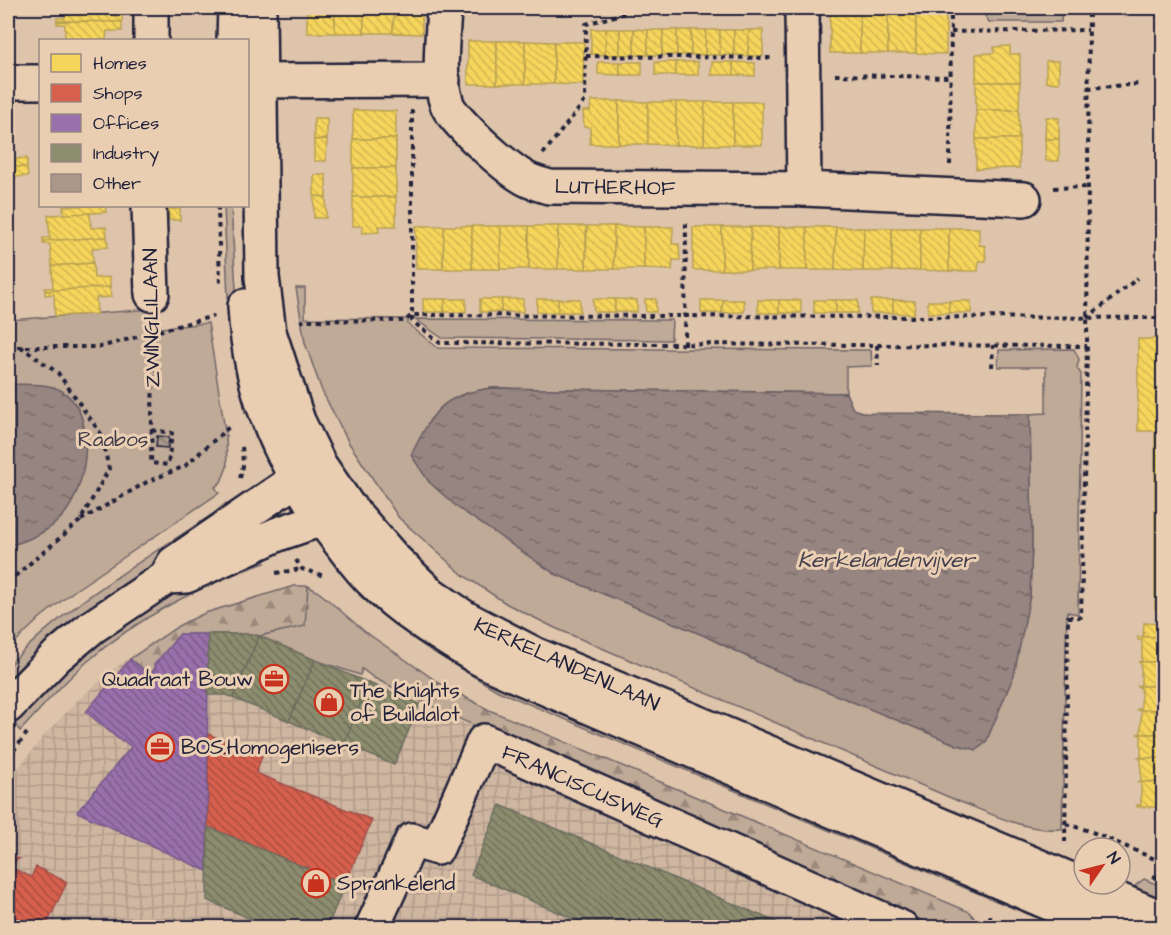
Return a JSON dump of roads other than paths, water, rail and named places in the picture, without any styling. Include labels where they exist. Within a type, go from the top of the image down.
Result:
[{"type":"street","points":[[151,8],[151,39]]},
{"type":"street","points":[[234,39],[235,8]]},
{"type":"street","name":"KERKELANDENLAAN","points":[[259,8],[254,81],[262,277],[269,332],[292,405],[308,472]]},
{"type":"street","name":"LUTHERHOF","points":[[444,8],[427,81],[471,134],[524,178],[549,187],[804,189],[1024,198]]},
{"type":"street","points":[[802,8],[804,189]]},
{"type":"street","points":[[254,81],[427,81]]},
{"type":"street","points":[[8,82],[39,82]]},
{"type":"street","name":"ZWINGLILAAN","points":[[150,207],[152,294]]},
{"type":"street","name":"KERKELANDENLAAN","points":[[240,207],[246,327],[256,377],[272,431],[308,472],[334,512],[372,582],[411,614],[479,658],[1108,927]]},
{"type":"street","points":[[8,706],[44,668],[92,627],[167,577],[174,563],[308,472]]},
{"type":"street","points":[[167,577],[186,576],[278,534],[334,512]]},
{"type":"street","name":"KERKELANDENLAAN","points":[[334,512],[389,554],[428,592],[496,636],[1164,919]]},
{"type":"street","name":"FRANCISCUSWEG","points":[[372,927],[412,840],[437,848],[484,741],[902,927]]},
{"type":"water","points":[[8,384],[43,385],[62,391],[73,401],[81,414],[86,447],[80,481],[68,509],[56,523],[41,533],[8,546]]},
{"type":"water","name":"Kerkelandenvijver","points":[[491,388],[846,393],[853,409],[865,413],[1030,414],[1032,544],[1030,596],[1014,675],[986,742],[977,750],[957,745],[768,667],[705,636],[555,574],[458,508],[429,482],[411,455],[426,427],[440,408],[460,396]]},
{"type":"place","name":"Quadraat Bouw","points":[[274,679]]},
{"type":"place","name":"The Knights of Buildalot","points":[[329,702]]},
{"type":"place","name":"BOS.Homogenisers","points":[[160,747]]},
{"type":"place","name":"Sprankelend","points":[[316,883]]},
{"type":"park label","name":"Raabos","points":[[113,439]]}]
